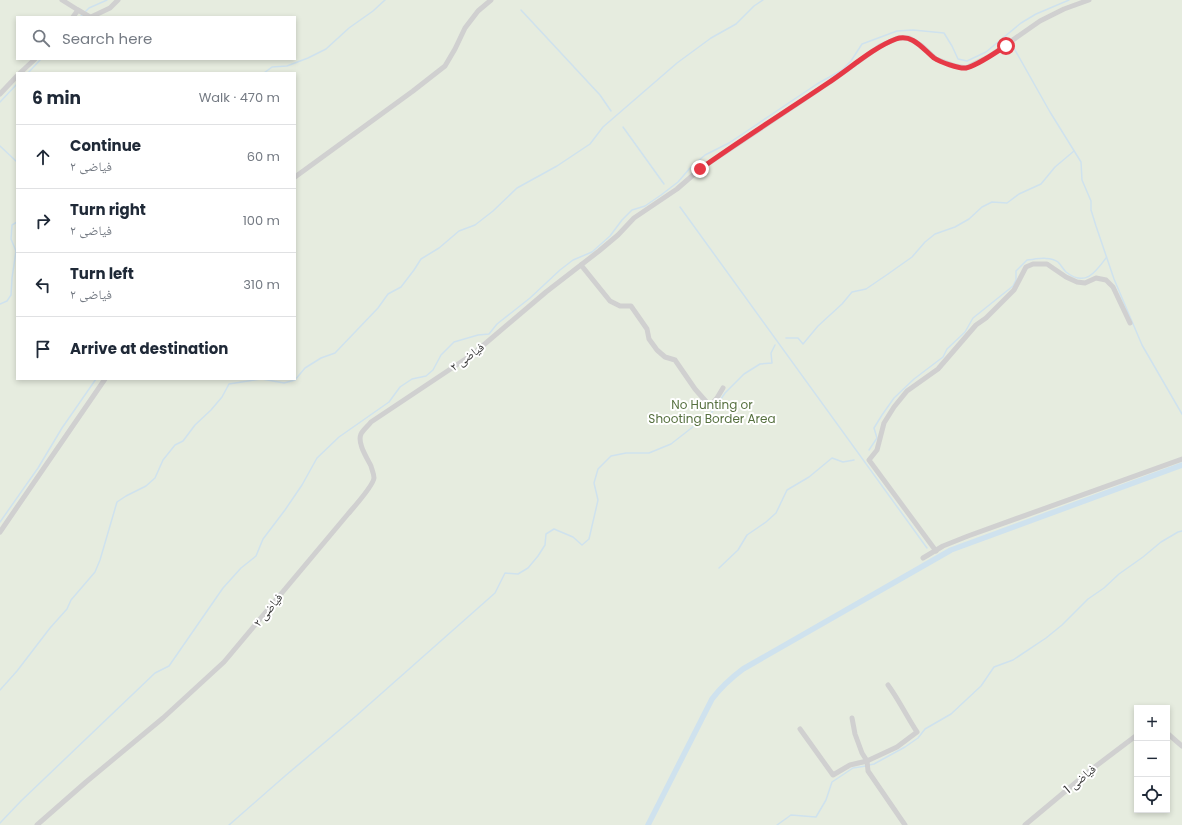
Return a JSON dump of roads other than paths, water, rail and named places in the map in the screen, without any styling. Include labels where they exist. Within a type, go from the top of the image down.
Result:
[{"type":"street","points":[[62,0],[89,16],[110,8],[118,0]]},
{"type":"street","points":[[296,176],[413,92],[445,66],[465,28],[478,11],[491,0]]},
{"type":"street","name":"فیاضی ۲","points":[[37,825],[163,718],[224,662],[348,514],[368,489],[374,478],[361,445],[361,435],[371,422],[473,354],[546,292],[618,235],[634,218],[677,189],[700,169],[830,82],[880,46],[898,38],[909,38],[922,46],[936,59],[955,66],[966,68],[990,56],[1009,44],[1040,21],[1064,9],[1089,0]]},
{"type":"street","points":[[74,16],[80,11]]},
{"type":"street","points":[[21,72],[34,60]]},
{"type":"street","points":[[0,94],[16,77]]},
{"type":"street","points":[[936,551],[869,460],[877,450],[884,423],[894,407],[908,390],[946,362],[951,353],[976,325],[986,318],[1014,290],[1026,267],[1033,264],[1047,264],[1066,277],[1077,282],[1085,283],[1096,278],[1106,280],[1113,286],[1130,323]]},
{"type":"street","points":[[581,265],[610,301],[620,306],[632,306],[647,328],[649,339],[657,350],[665,357],[675,360],[694,389],[710,406],[723,388]]},
{"type":"street","points":[[0,532],[104,380]]},
{"type":"street","points":[[923,558],[944,546],[968,536],[1182,459]]},
{"type":"street","points":[[800,729],[832,775],[850,766],[867,764],[897,747],[917,732],[888,685]]},
{"type":"street","points":[[852,718],[855,734],[867,764],[868,771],[905,825]]},
{"type":"street","points":[[1170,736],[1182,746]]},
{"type":"street","name":"فیاضی 1","points":[[1029,824],[1092,769],[1134,737]]},
{"type":"waterway","points":[[81,16],[89,8],[107,0]]},
{"type":"waterway","points":[[265,72],[272,67],[287,66],[326,49],[349,28],[373,11],[385,0]]},
{"type":"waterway","points":[[296,379],[305,368],[321,358],[335,353],[378,308],[388,294],[401,287],[421,259],[439,248],[459,231],[475,225],[493,211],[517,188],[557,166],[590,144],[603,127],[677,63],[711,38],[736,24],[754,6],[763,0]]},
{"type":"waterway","points":[[0,823],[21,801],[155,673],[169,666],[223,588],[241,568],[256,556],[263,539],[302,485],[317,458],[339,437],[389,402],[400,387],[412,379],[426,376],[433,370],[441,355],[454,342],[478,335],[489,334],[497,324],[530,298],[560,270],[573,260],[592,252],[610,236],[632,210],[645,206],[661,195],[678,182],[690,168],[705,155],[729,143],[817,84],[842,70],[851,61],[862,44],[897,31],[913,30],[944,33],[958,59],[967,61],[986,52],[1021,23],[1036,14],[1069,0]]},
{"type":"waterway","points":[[521,10],[600,95],[611,111]]},
{"type":"waterway","points":[[1011,43],[1050,112],[1081,162],[1082,180],[1091,201],[1091,210],[1114,279],[1142,345],[1182,414]]},
{"type":"waterway","points":[[29,72],[40,60]]},
{"type":"waterway","points":[[0,102],[16,85]]},
{"type":"waterway","points":[[623,127],[664,184]]},
{"type":"waterway","points":[[0,146],[16,161]]},
{"type":"waterway","points":[[786,338],[798,338],[803,344],[818,326],[842,304],[852,292],[866,289],[912,257],[925,242],[935,234],[955,227],[969,219],[982,207],[992,202],[1007,203],[1019,194],[1041,184],[1055,167],[1074,151]]},
{"type":"waterway","points":[[680,207],[927,548]]},
{"type":"waterway","points":[[16,223],[12,225],[11,239],[16,251]]},
{"type":"waterway","points":[[0,304],[7,301],[11,295],[16,251]]},
{"type":"waterway","points":[[869,450],[877,438],[874,428],[894,398],[914,379],[943,357],[947,349],[965,332],[973,318],[1013,286],[1016,280],[1016,271],[1027,260],[1043,258],[1055,260],[1066,272],[1073,276],[1084,278],[1094,273],[1106,258]]},
{"type":"waterway","points":[[229,825],[356,716],[495,593],[505,573],[518,574],[528,568],[545,545],[546,534],[554,529],[573,537],[582,545],[589,539],[598,500],[594,483],[598,469],[611,456],[626,453],[649,453],[671,444],[712,412],[725,393],[744,374],[760,364],[772,363],[771,353],[775,345]]},
{"type":"waterway","points":[[0,522],[38,468],[62,428],[95,380]]},
{"type":"waterway","points":[[0,690],[67,609],[71,600],[95,572],[117,502],[146,486],[155,478],[163,460],[175,445],[183,441],[195,425],[211,410],[222,397],[229,384],[255,380]]},
{"type":"waterway","points":[[268,380],[284,383],[295,380]]},
{"type":"waterway","points":[[719,568],[738,550],[747,535],[776,513],[787,490],[809,477],[832,458],[843,462],[854,460]]},
{"type":"waterway","points":[[648,825],[712,699],[726,683],[743,669],[951,550],[1182,465]]},
{"type":"waterway","points":[[869,765],[874,764],[905,747],[918,738],[925,729],[951,714],[981,686],[994,667],[1013,660],[1046,638],[1062,625],[1088,599],[1104,588],[1119,574],[1161,542],[1182,531]]},
{"type":"waterway","points":[[777,825],[791,815],[816,817],[826,800],[832,782],[853,768],[866,766]]},
{"type":"park label","name":"No Hunting or Shooting Border Area","points":[[712,412]]}]
